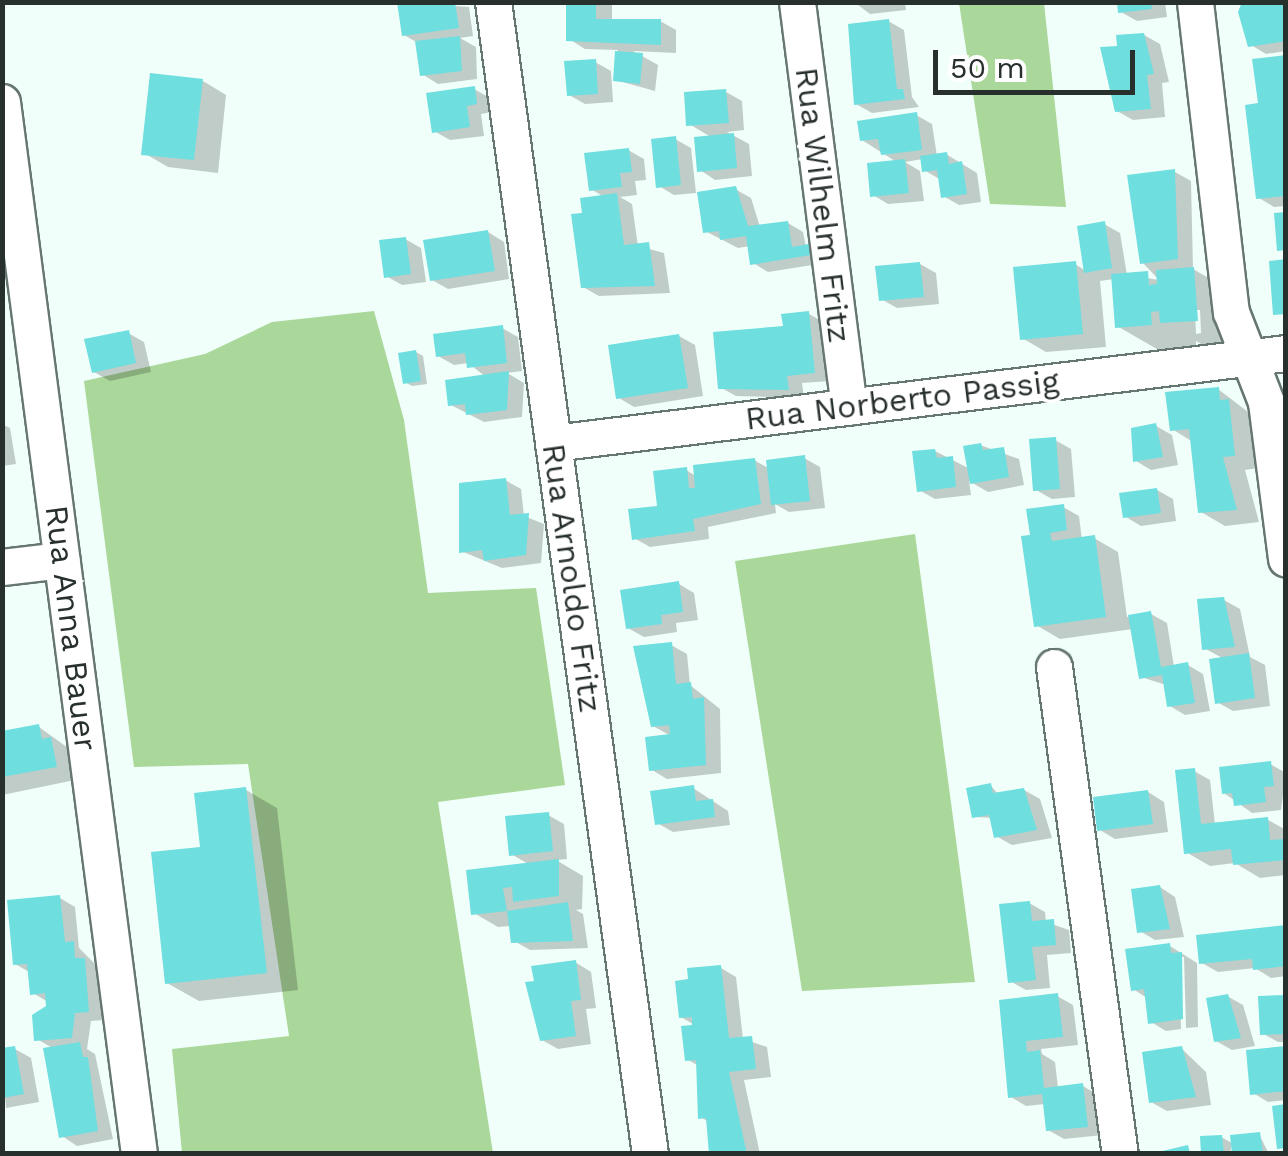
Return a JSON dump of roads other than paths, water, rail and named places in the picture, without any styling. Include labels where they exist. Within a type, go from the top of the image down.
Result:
[{"type":"street","name":"Rua Arnoldo Fritz","points":[[492,2],[650,1154]]},
{"type":"street","name":"Rua Wilhelm Fritz","points":[[797,2],[849,406]]},
{"type":"street","points":[[1196,2],[1231,312],[1268,355],[1266,402],[1286,559]]},
{"type":"street","name":"Rua Anna Bauer","points":[[2,102],[139,1154]]},
{"type":"street","name":"Rua Norberto Passig","points":[[553,443],[1268,355]]},
{"type":"street","points":[[2,567],[62,560]]},
{"type":"street","points":[[1054,667],[1120,1154]]}]
